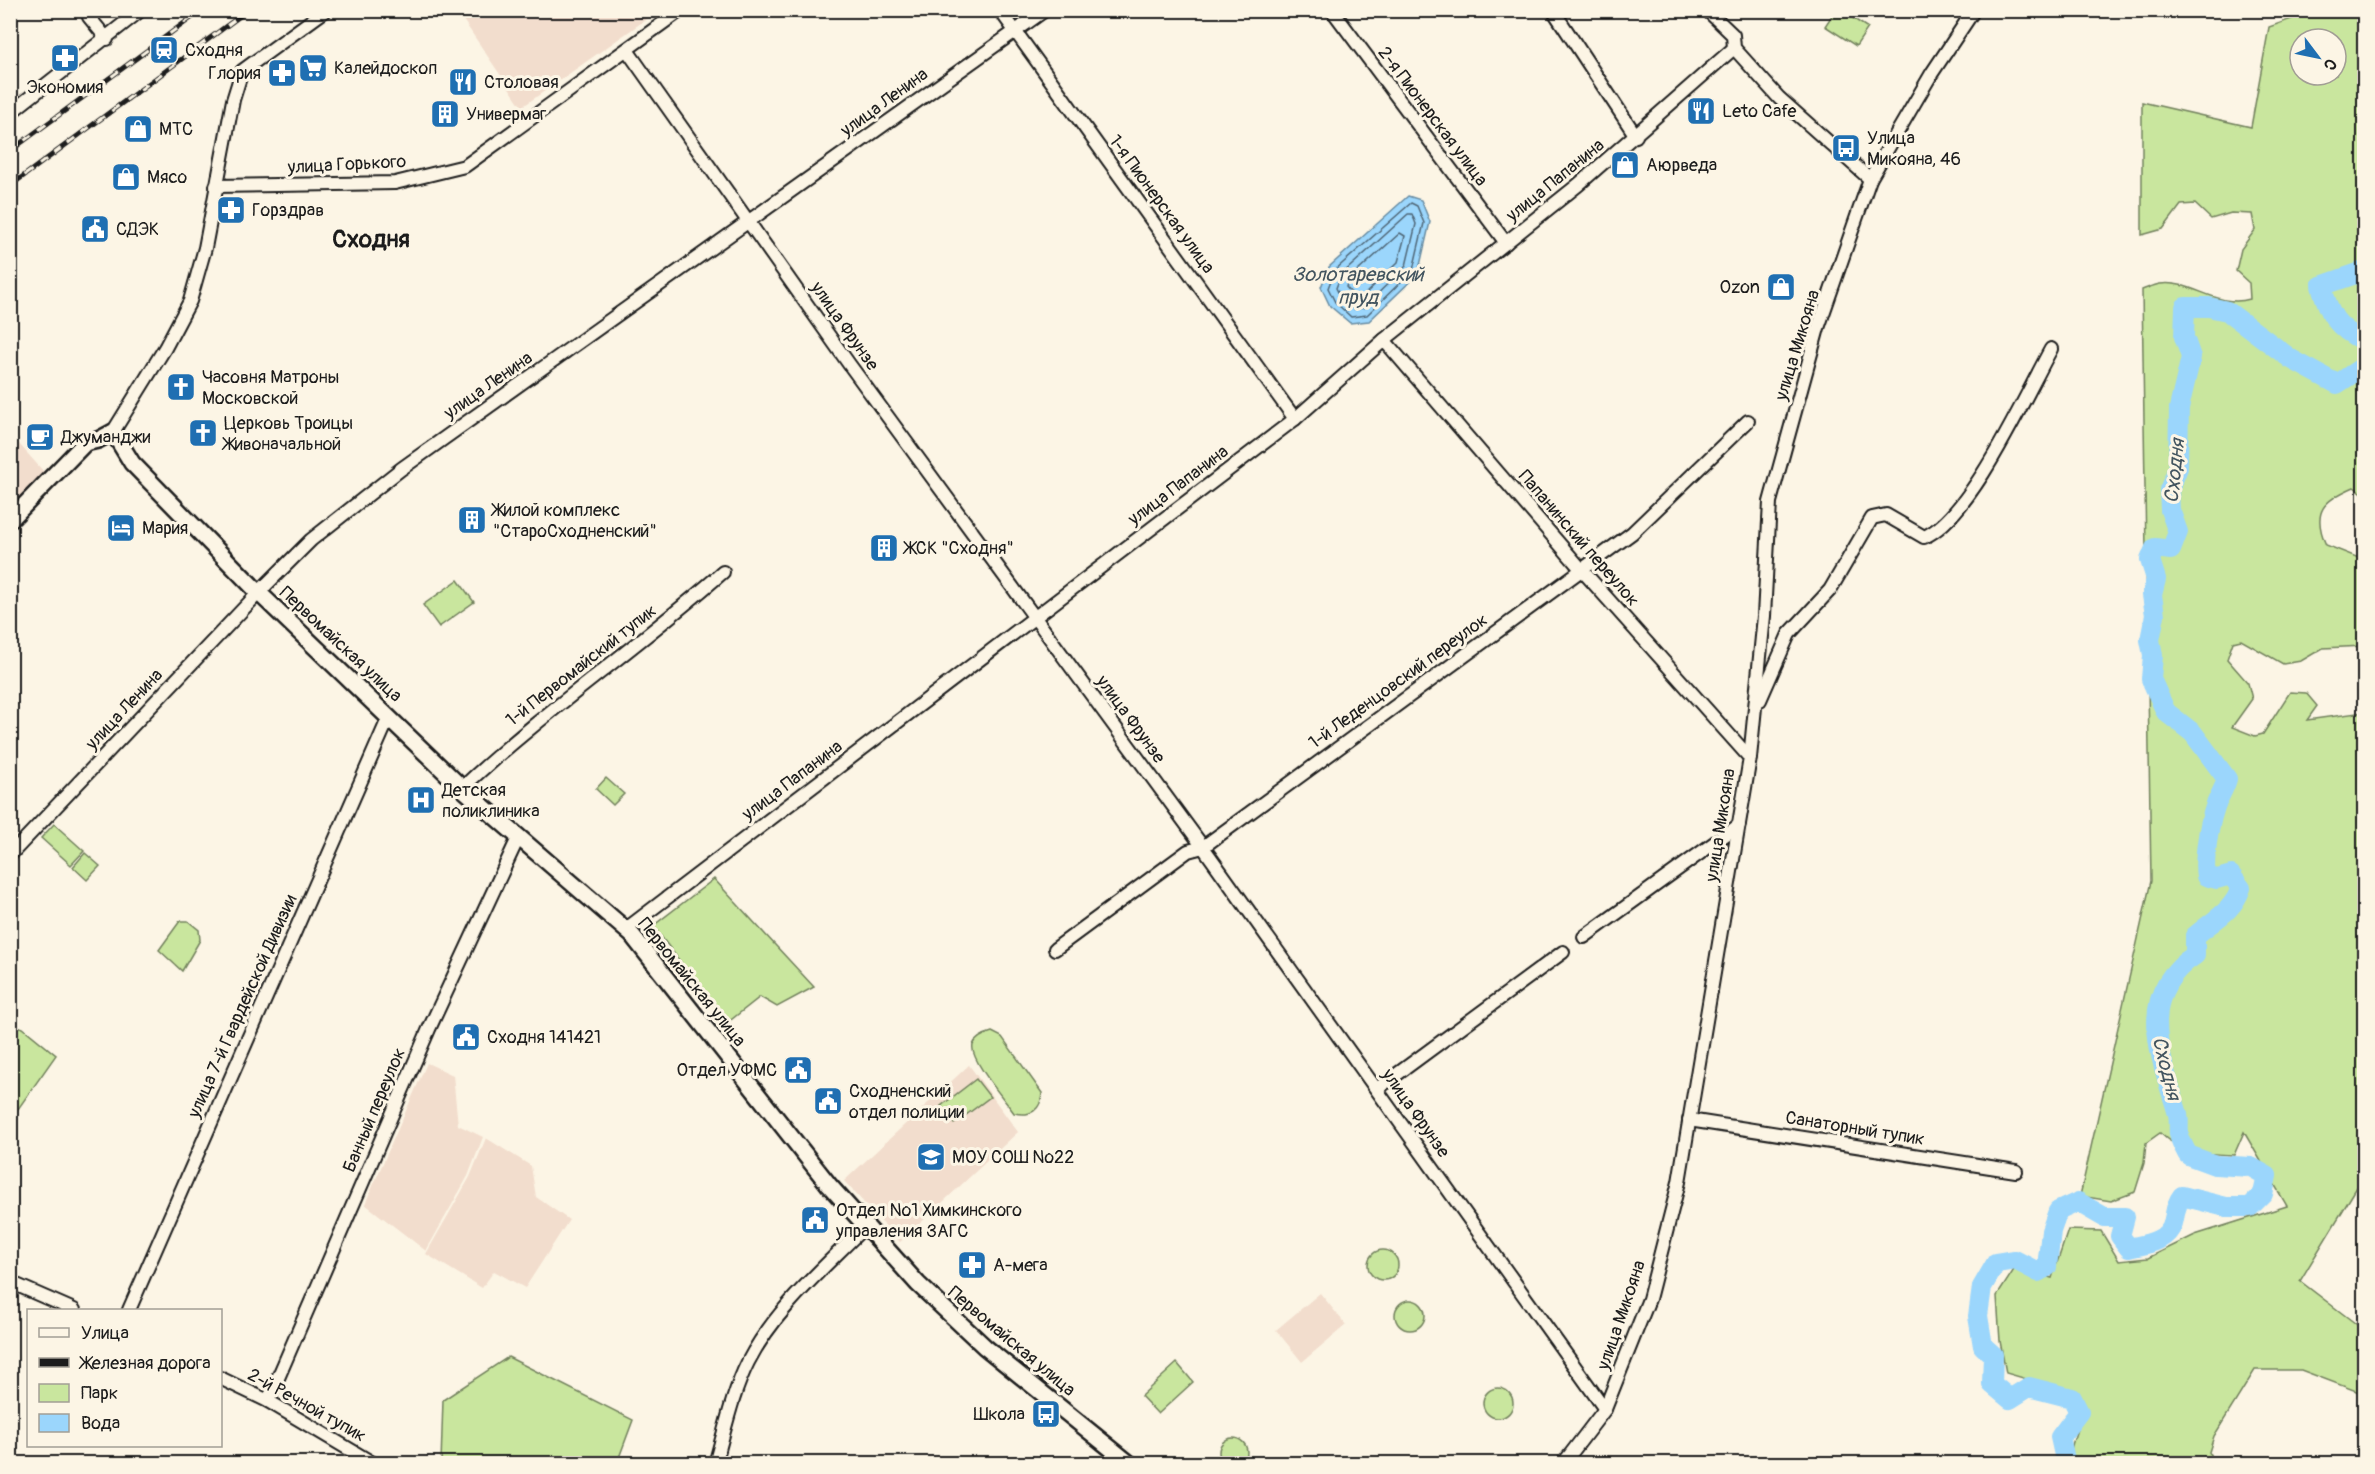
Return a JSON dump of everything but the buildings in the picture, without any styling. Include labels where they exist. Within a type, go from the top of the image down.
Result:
[{"type":"main road","points":[[10,520],[85,443],[98,440],[113,432]]},
{"type":"main road","name":"Первомайская улица","points":[[113,432],[132,463],[258,592],[462,788],[626,928],[865,1226],[918,1284],[963,1328],[1130,1464]]},
{"type":"street","points":[[88,10],[89,17],[107,39]]},
{"type":"street","points":[[10,113],[141,10]]},
{"type":"street","points":[[113,432],[165,348],[190,301],[205,248],[232,100],[242,71],[326,10]]},
{"type":"street","name":"улица Горького","points":[[216,186],[394,183],[465,166],[681,10]]},
{"type":"street","name":"1-я Пионерская улица","points":[[1000,10],[1295,419]]},
{"type":"street","name":"улица Ленина","points":[[10,855],[258,592],[311,540],[395,473],[1045,10]]},
{"type":"street","name":"2-я Пионерская улица","points":[[1332,10],[1506,243]]},
{"type":"street","points":[[1553,10],[1636,136]]},
{"type":"street","points":[[1707,10],[1733,36],[1734,48],[1779,98],[1870,179]]},
{"type":"street","name":"улица Микояна","points":[[1563,1464],[1605,1409],[1649,1299],[1679,1182],[1750,758],[1756,709],[1770,502],[1818,328],[1870,179],[1932,73],[1974,10]]},
{"type":"street","name":"улица Папанина","points":[[626,928],[1295,419],[1384,340],[1636,136],[1734,48]]},
{"type":"street","name":"улица Фрунзе","points":[[627,50],[855,372],[1203,848],[1605,1409]]},
{"type":"street","name":"Папанинский переулок","points":[[1384,340],[1581,569],[1750,758]]},
{"type":"street","points":[[1756,709],[1789,634],[1830,590],[1872,518],[1886,515],[1924,537],[1939,530],[1992,461],[2051,349]]},
{"type":"street","name":"1-й Леденцовский переулок","points":[[1055,949],[1188,851],[1203,848],[1632,533],[1748,421]]},
{"type":"street","name":"1-й Первомайский тупик","points":[[462,788],[522,734],[647,637],[723,572]]},
{"type":"street","name":"улица 7-й Гвардейской Дивизии","points":[[130,1309],[389,717]]},
{"type":"street","points":[[1584,937],[1739,825]]},
{"type":"street","name":"Банный переулок","points":[[268,1401],[429,1029],[519,836]]},
{"type":"street","points":[[1377,1089],[1563,952]]},
{"type":"street","name":"Санаторный тупик","points":[[1689,1120],[2016,1171]]},
{"type":"street","points":[[715,1464],[737,1388],[752,1354],[795,1297],[865,1226]]},
{"type":"street","points":[[10,1282],[70,1309]]},
{"type":"street","name":"2-й Речной тупик","points":[[222,1379],[268,1401],[374,1464]]},
{"type":"shaded area","points":[[457,11],[658,11],[522,107]]},
{"type":"shaded area","points":[[11,435],[44,472],[11,507]]},
{"type":"shaded area","points":[[427,1063],[453,1075],[458,1125],[483,1137],[468,1176],[426,1251],[365,1204]]},
{"type":"shaded area","name":"МОУ СОШ №22","points":[[969,1065],[1018,1132],[900,1242],[844,1181]]},
{"type":"shaded area","points":[[486,1138],[531,1166],[536,1197],[569,1220],[525,1288],[494,1271],[482,1288],[426,1254],[470,1177]]},
{"type":"shaded area","points":[[1320,1293],[1346,1325],[1302,1362],[1276,1330]]},
{"type":"green space","points":[[1840,10],[1868,28],[1856,46],[1825,26],[1835,11]]},
{"type":"green space","points":[[2314,11],[2364,11],[2364,494],[2354,487],[2335,497],[2323,508],[2320,523],[2326,545],[2364,560],[2364,646],[2323,648],[2301,661],[2283,664],[2241,640],[2233,642],[2227,659],[2248,683],[2252,699],[2232,727],[2255,736],[2263,734],[2290,692],[2306,693],[2317,706],[2307,720],[2364,712],[2364,1189],[2357,1187],[2300,1281],[2364,1330],[2364,1394],[2301,1370],[2255,1370],[2214,1436],[2209,1452],[2213,1463],[2070,1463],[2072,1444],[2079,1423],[2078,1405],[2074,1393],[2006,1373],[2000,1341],[1997,1296],[2015,1268],[2052,1278],[2068,1230],[2101,1231],[2119,1261],[2148,1258],[2195,1235],[2287,1206],[2244,1132],[2234,1155],[2194,1151],[2176,1145],[2160,1133],[2146,1143],[2144,1163],[2135,1192],[2111,1201],[2080,1196],[2151,881],[2142,290],[2158,284],[2171,284],[2226,300],[2250,299],[2249,283],[2236,271],[2241,249],[2255,230],[2252,214],[2231,213],[2211,219],[2195,204],[2181,205],[2163,229],[2142,235],[2142,102],[2251,127],[2269,27]]},
{"type":"green space","points":[[458,580],[474,602],[439,627],[423,605]]},
{"type":"green space","points":[[606,778],[624,794],[613,805],[596,789]]},
{"type":"green space","points":[[54,824],[84,851],[71,865],[41,838]]},
{"type":"green space","points":[[85,853],[100,866],[87,880],[73,867]]},
{"type":"green space","points":[[714,879],[814,987],[777,1007],[760,997],[727,1023],[653,926]]},
{"type":"green space","points":[[180,921],[188,921],[199,930],[200,940],[182,971],[159,950]]},
{"type":"green space","points":[[11,1024],[23,1028],[56,1055],[11,1119]]},
{"type":"green space","points":[[992,1032],[1002,1037],[1042,1093],[1040,1104],[1030,1113],[1014,1113],[976,1060],[973,1051],[974,1042],[981,1036]]},
{"type":"green space","points":[[976,1079],[990,1097],[954,1124],[941,1106]]},
{"type":"green space","points":[[1383,1250],[1389,1251],[1397,1259],[1397,1271],[1389,1279],[1383,1280],[1377,1279],[1369,1271],[1368,1265],[1369,1259],[1377,1251]]},
{"type":"green space","points":[[1410,1300],[1416,1301],[1424,1309],[1424,1321],[1416,1329],[1410,1330],[1404,1329],[1396,1321],[1395,1315],[1396,1309],[1404,1301]]},
{"type":"green space","points":[[508,1357],[633,1420],[617,1463],[441,1463],[443,1400]]},
{"type":"green space","points":[[1177,1363],[1193,1382],[1158,1414],[1141,1396]]},
{"type":"green space","points":[[1498,1388],[1504,1389],[1512,1397],[1512,1409],[1504,1417],[1498,1418],[1492,1417],[1484,1409],[1483,1403],[1484,1397],[1492,1389]]},
{"type":"green space","points":[[1233,1438],[1243,1442],[1247,1452],[1243,1462],[1233,1466],[1223,1462],[1219,1452],[1223,1442]]},
{"type":"water","name":"Золотаревский пруд","points":[[1408,196],[1421,200],[1430,222],[1418,274],[1369,321],[1350,323],[1330,306],[1321,287],[1329,267]]},
{"type":"waterway","name":"Сходня","points":[[2364,271],[2321,286],[2331,313],[2340,326],[2364,341]]},
{"type":"waterway","name":"Сходня","points":[[2066,1464],[2060,1437],[2079,1412],[2072,1398],[2029,1387],[2010,1399],[1992,1384],[1993,1355],[1983,1346],[1978,1316],[1982,1287],[1996,1263],[2015,1260],[2038,1272],[2047,1267],[2051,1231],[2058,1211],[2078,1202],[2104,1217],[2125,1217],[2120,1236],[2129,1248],[2155,1241],[2166,1234],[2173,1223],[2182,1196],[2226,1207],[2250,1207],[2263,1194],[2267,1176],[2251,1167],[2215,1165],[2188,1155],[2180,1137],[2178,1114],[2164,1068],[2157,1027],[2158,1007],[2164,988],[2176,971],[2195,955],[2195,936],[2228,910],[2241,888],[2231,875],[2217,879],[2206,876],[2205,869],[2210,825],[2215,806],[2227,779],[2193,733],[2166,712],[2151,679],[2153,655],[2150,640],[2155,615],[2152,595],[2156,579],[2150,560],[2155,548],[2171,550],[2178,532],[2170,510],[2169,490],[2178,468],[2179,408],[2191,357],[2184,337],[2185,307],[2209,307],[2227,311],[2291,359],[2337,384],[2364,366]]},
{"type":"railway","points":[[10,151],[202,10]]},
{"type":"railway","points":[[10,186],[248,10]]},
{"type":"place","name":"Сходня","points":[[164,50]]},
{"type":"place","name":"Экономия","points":[[65,58]]},
{"type":"place","name":"Калейдоскоп","points":[[313,68]]},
{"type":"place","name":"Глория","points":[[282,73]]},
{"type":"place","name":"Столовая","points":[[463,82]]},
{"type":"place","name":"Leto Cafe","points":[[1701,111]]},
{"type":"place","name":"Универмаг","points":[[445,114]]},
{"type":"place","name":"МТС","points":[[138,129]]},
{"type":"place","name":"Улица Микояна, 46","points":[[1846,148]]},
{"type":"place","name":"Аюрведа","points":[[1625,165]]},
{"type":"place","name":"Мясо","points":[[126,177]]},
{"type":"place","name":"Горздрав","points":[[231,210]]},
{"type":"place","name":"СДЭК","points":[[95,229]]},
{"type":"place","name":"Ozon","points":[[1781,287]]},
{"type":"place","name":"Часовня Матроны Московской","points":[[181,387]]},
{"type":"place","name":"Церковь Троицы Живоначальной","points":[[203,433]]},
{"type":"place","name":"Джуманджи","points":[[40,437]]},
{"type":"place","name":"Жилой комплекс \"СтароСходненский\"","points":[[472,520]]},
{"type":"place","name":"Мария","points":[[121,528]]},
{"type":"place","name":"ЖСК \"Сходня\"","points":[[884,548]]},
{"type":"place","name":"Детская поликлиника","points":[[421,800]]},
{"type":"place","name":"Сходня 141421","points":[[466,1037]]},
{"type":"place","name":"Отдел УФМС","points":[[798,1070]]},
{"type":"place","name":"Сходненский отдел полиции","points":[[828,1101]]},
{"type":"place","name":"МОУ СОШ №22","points":[[931,1157]]},
{"type":"place","name":"Отдел №1 Химкинского управления ЗАГС","points":[[815,1220]]},
{"type":"place","name":"А-мега","points":[[972,1265]]},
{"type":"place","name":"Школа","points":[[1046,1414]]},
{"type":"district","name":"Сходня","points":[[371,239]]}]
